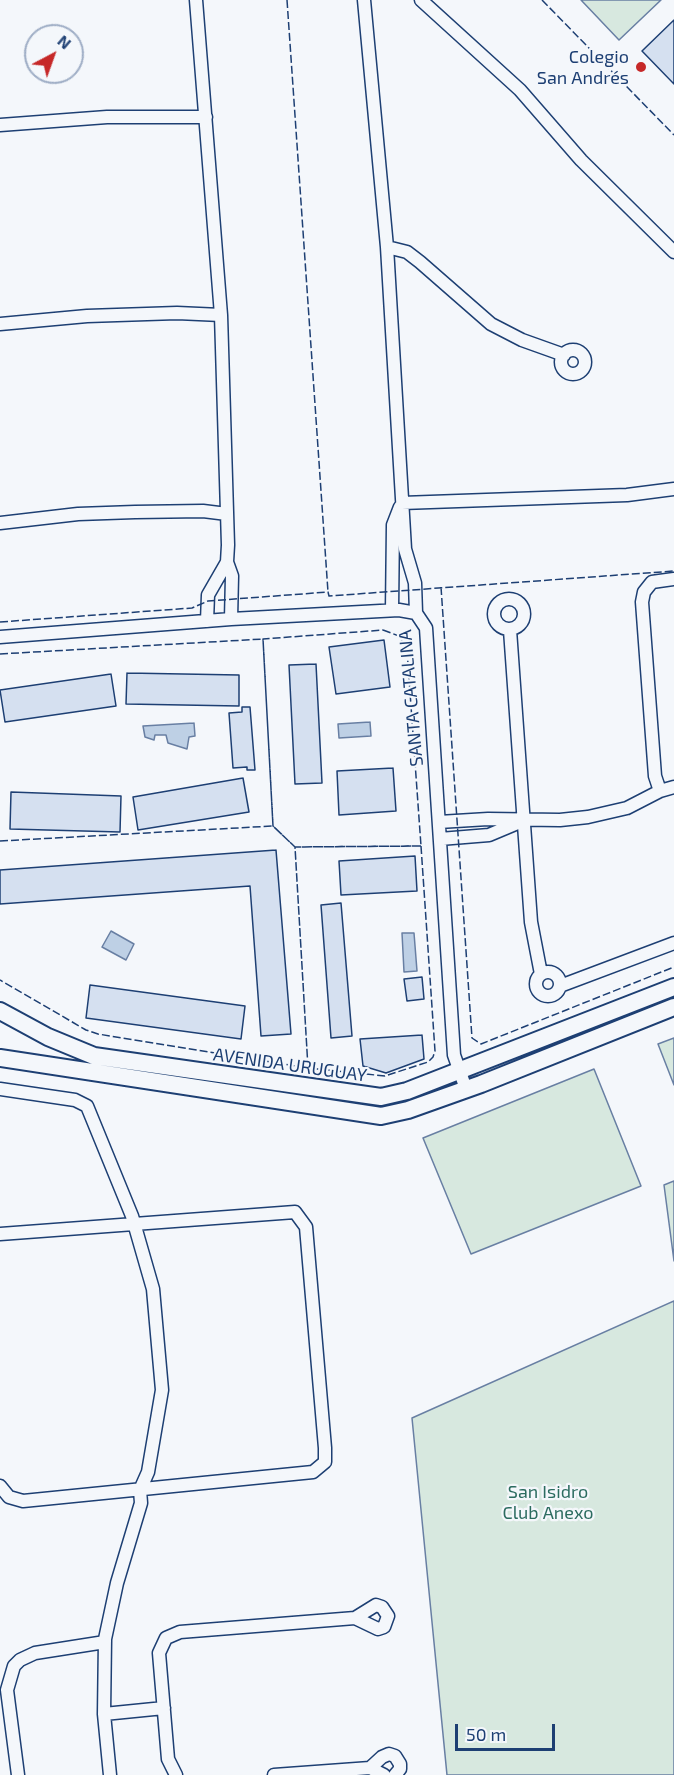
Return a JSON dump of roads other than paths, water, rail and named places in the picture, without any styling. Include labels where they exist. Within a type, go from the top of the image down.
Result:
[{"type":"main road","name":"AVENIDA URUGUAY","points":[[0,1011],[48,1037],[94,1056],[367,1096],[394,1095],[674,987]]},
{"type":"main road","name":"AVENIDA URUGUAY","points":[[0,1058],[370,1116],[393,1114],[466,1089],[674,1007]]},
{"type":"street","points":[[196,0],[221,315],[228,514],[227,562],[232,576],[231,619]]},
{"type":"street","points":[[364,0],[387,247],[405,549],[415,583],[416,613]]},
{"type":"street","points":[[421,0],[520,90],[581,160],[674,252]]},
{"type":"street","points":[[0,125],[107,117],[206,117]]},
{"type":"street","points":[[387,247],[407,252],[490,324],[564,355]]},
{"type":"street","points":[[0,324],[87,316],[177,313],[221,315]]},
{"type":"street","points":[[402,503],[627,495],[674,489]]},
{"type":"street","points":[[392,610],[393,525],[402,503]]},
{"type":"street","points":[[0,523],[78,514],[203,511],[228,514]]},
{"type":"street","points":[[207,621],[208,595],[227,562]]},
{"type":"street","points":[[660,791],[655,776],[642,602],[644,592],[652,582],[674,579]]},
{"type":"street","name":"SANTA CATALINA","points":[[0,637],[231,619],[392,610],[416,613],[426,628],[454,1055],[466,1089]]},
{"type":"street","points":[[510,630],[531,922],[541,974],[536,984],[542,994],[553,995],[560,986],[674,943]]},
{"type":"street","points":[[439,822],[560,820],[610,813],[674,787]]},
{"type":"street","points":[[440,839],[489,835],[524,820]]},
{"type":"street","points":[[541,974],[553,973],[559,978],[560,986]]},
{"type":"street","points":[[0,1089],[75,1100],[87,1106],[134,1223],[153,1289],[162,1390],[148,1472],[140,1490],[141,1503],[117,1583],[105,1642],[104,1714],[110,1775]]},
{"type":"street","points":[[0,1234],[295,1212],[306,1227],[325,1448],[325,1462],[313,1472],[23,1501],[9,1497],[0,1486]]},
{"type":"street","points":[[176,1775],[168,1760],[159,1653],[161,1645],[173,1633],[355,1618]]},
{"type":"street","points":[[18,1775],[7,1690],[14,1666],[20,1660],[35,1653],[105,1642]]},
{"type":"street","points":[[104,1714],[164,1708]]},
{"type":"street","points":[[370,1768],[382,1757],[395,1756],[400,1764],[400,1769],[395,1775]]},
{"type":"street","points":[[274,1775],[370,1768],[384,1775]]},
{"type":"water","points":[[370,722],[371,736],[339,738],[338,724]]},
{"type":"water","points":[[194,723],[195,736],[189,737],[187,749],[168,743],[166,735],[155,735],[154,740],[145,737],[143,726]]},
{"type":"water","points":[[111,931],[134,944],[126,960],[102,947]]},
{"type":"water","points":[[402,933],[414,933],[417,971],[404,972]]},
{"type":"place","name":"Colegio San Andrés","points":[[641,67]]},
{"type":"park label","name":"San Isidro Club Anexo","points":[[548,1502]]}]
